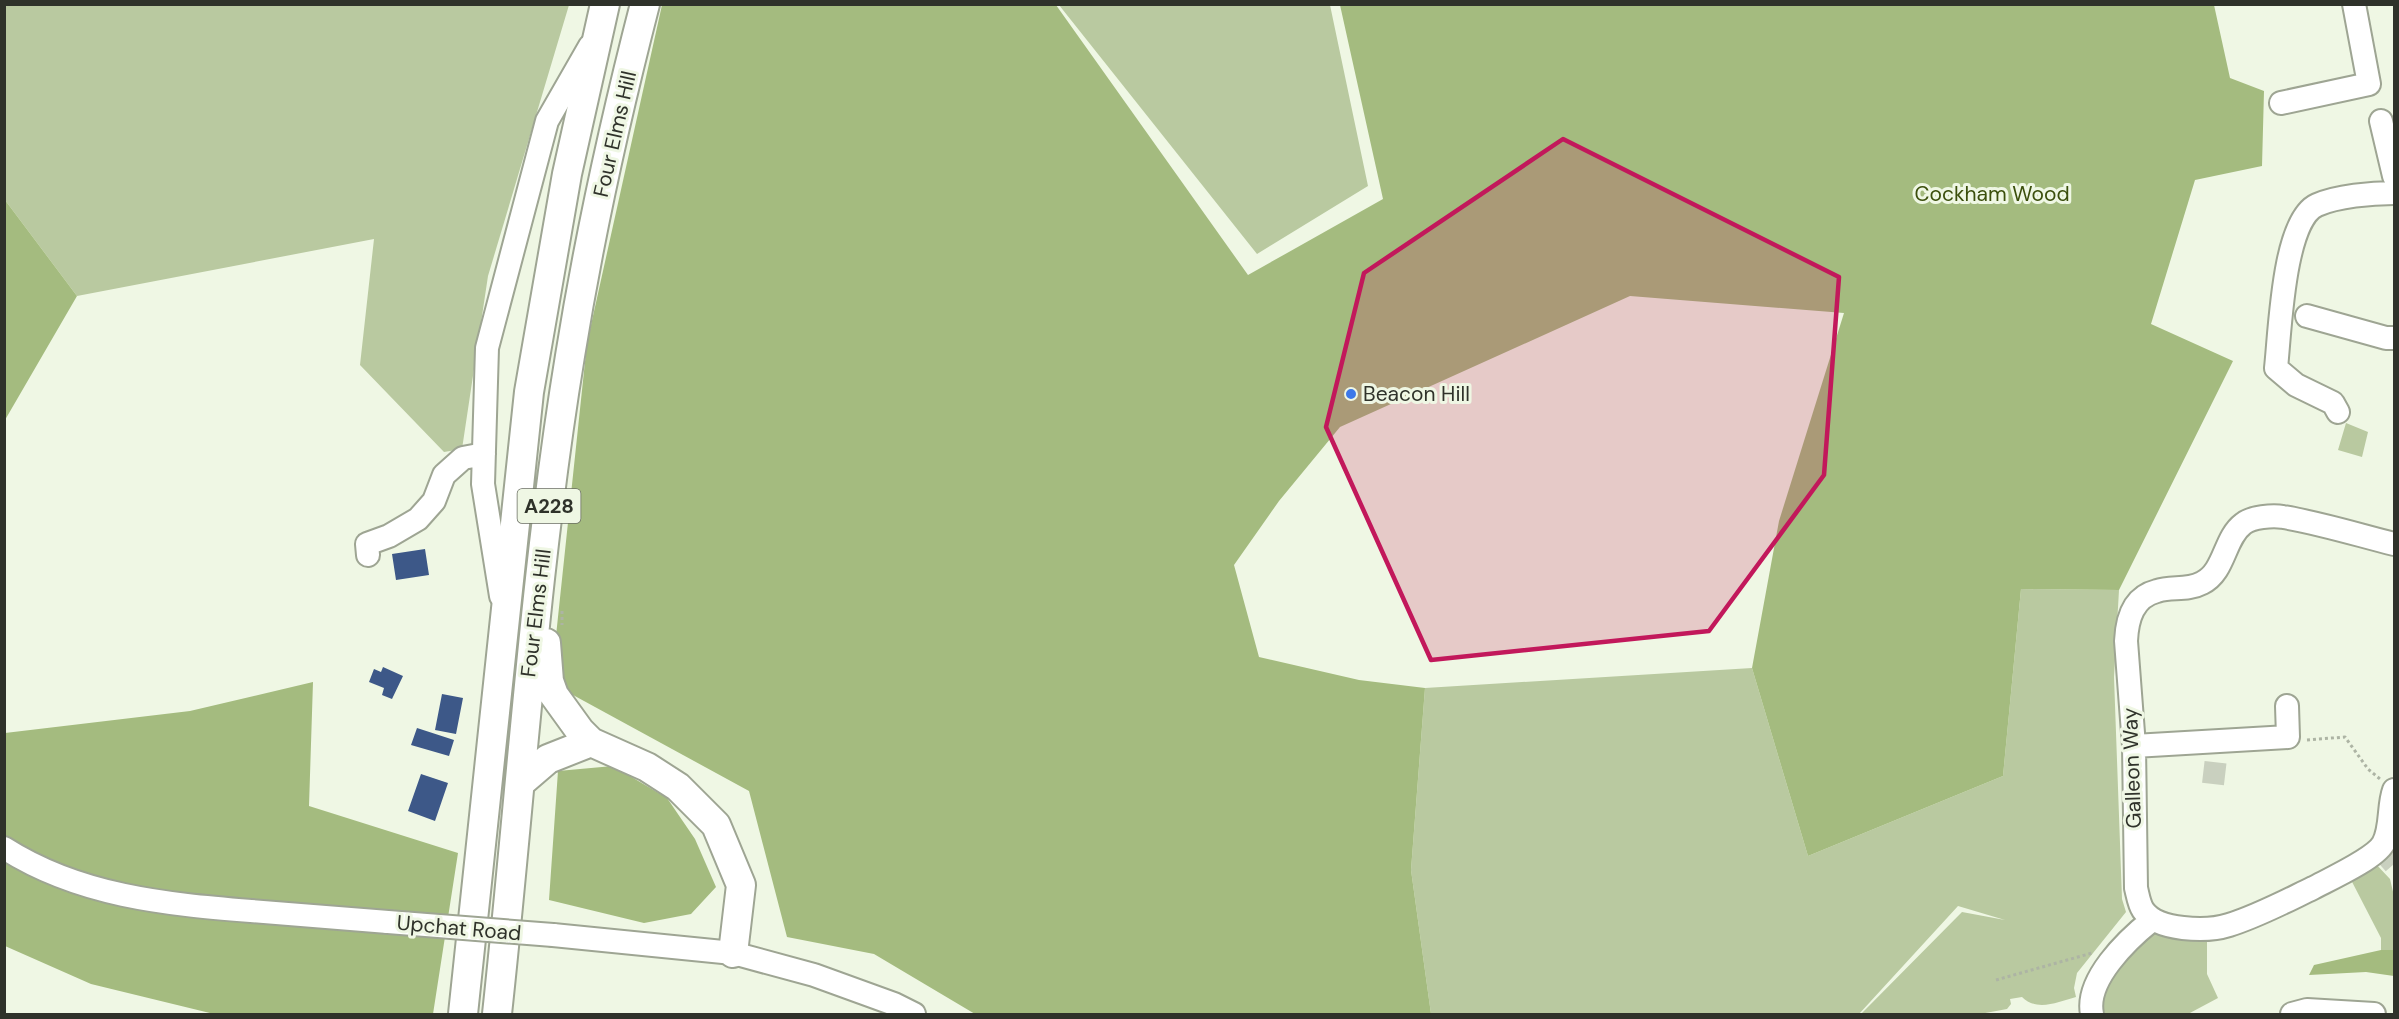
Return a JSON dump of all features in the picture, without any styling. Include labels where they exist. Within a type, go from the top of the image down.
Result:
[{"type":"main road","name":"Four Elms Hill","points":[[463,1014],[529,392],[567,174],[604,4]]},
{"type":"main road","name":"Four Elms Hill","points":[[497,1014],[525,713],[566,377],[584,274],[617,119],[645,4]]},
{"type":"main road","points":[[541,575],[549,681],[561,708],[591,742],[646,767],[678,787],[716,825],[741,885],[734,953]]},
{"type":"main road","points":[[520,783],[548,759],[591,742]]},
{"type":"street","points":[[2281,103],[2369,84],[2354,4]]},
{"type":"street","points":[[504,618],[483,484],[487,348],[547,121],[597,32]]},
{"type":"street","points":[[2381,121],[2394,176]]},
{"type":"street","points":[[2338,411],[2333,403],[2296,385],[2276,368],[2289,252],[2302,219],[2315,205],[2348,198],[2394,193]]},
{"type":"street","points":[[2307,316],[2386,338],[2394,338]]},
{"type":"street","points":[[368,555],[367,544],[389,536],[418,519],[434,501],[444,475],[463,458],[484,454]]},
{"type":"street","name":"Galleon Way","points":[[2152,920],[2140,904],[2136,888],[2134,746],[2127,625],[2132,610],[2141,598],[2158,590],[2178,590],[2203,583],[2217,568],[2243,523],[2257,518],[2281,516],[2394,544]]},
{"type":"street","points":[[2134,746],[2216,750],[2288,737],[2287,706]]},
{"type":"street","points":[[2092,1014],[2090,1003],[2094,987],[2131,937],[2152,920],[2163,926],[2188,928],[2227,926],[2337,876],[2368,857],[2383,851],[2394,790]]},
{"type":"street","name":"Upchat Road","points":[[4,848],[60,878],[102,892],[165,903],[553,935],[734,953],[814,975],[894,1004],[914,1014]]},
{"type":"street","points":[[2292,1014],[2307,1010],[2374,1014]]},
{"type":"path","points":[[2288,737],[2301,740],[2345,737],[2368,769],[2394,790]]},
{"type":"path","points":[[1996,980],[2083,954],[2097,952],[2113,960]]},
{"type":"highlighted area","points":[[1563,139],[1839,277],[1824,475],[1709,631],[1431,660],[1326,427],[1364,273]]},
{"type":"green space","points":[[5,5],[569,5],[488,276],[462,449],[444,452],[360,365],[374,239],[77,296],[5,200]]},
{"type":"green space","name":"Cockham Wood","points":[[662,5],[1056,5],[1248,275],[1383,199],[1340,5],[2214,5],[2230,78],[2264,91],[2262,166],[2195,180],[2151,324],[2233,361],[2119,590],[2021,589],[2003,776],[1808,856],[1752,668],[1779,521],[1844,313],[1630,296],[1340,427],[1279,501],[1234,565],[1259,657],[1359,680],[1425,688],[1411,870],[1431,1014],[975,1014],[874,954],[787,937],[749,791],[551,683],[587,343]]},
{"type":"green space","points":[[1059,5],[1330,5],[1368,186],[1257,254]]},
{"type":"green space","points":[[5,200],[77,296],[5,420]]},
{"type":"green space","points":[[2346,423],[2368,432],[2362,457],[2338,450]]},
{"type":"green space","points":[[2021,589],[2119,590],[2114,677],[2122,899],[2126,912],[2077,973],[2074,988],[2076,997],[2041,1005],[2028,1002],[2022,997],[2010,999],[2011,1004],[2007,1009],[1980,1014],[1861,1014],[1962,912],[2005,920],[1958,906],[1859,1014],[1431,1014],[1411,870],[1425,688],[1752,668],[1808,856],[2003,776]]},
{"type":"green space","points":[[313,682],[309,806],[458,853],[433,1014],[214,1014],[91,984],[5,946],[5,733],[190,711]]},
{"type":"green space","points":[[613,766],[667,798],[695,839],[716,887],[691,914],[644,923],[549,900],[558,771]]},
{"type":"green space","points":[[2373,861],[2390,879],[2394,896],[2394,950],[2381,950],[2381,938],[2349,876]]},
{"type":"green space","points":[[2146,932],[2207,933],[2207,974],[2218,998],[2188,1014],[2105,1014],[2101,1002],[2102,985]]},
{"type":"green space","points":[[2381,950],[2394,950],[2394,976],[2366,972],[2309,975],[2314,965]]},
{"type":"building","points":[[425,549],[429,575],[396,580],[392,554]]},
{"type":"building","points":[[383,667],[403,676],[392,699],[382,695],[384,688],[369,682],[374,669],[381,672]]},
{"type":"building","points":[[442,694],[463,698],[456,734],[435,730]]},
{"type":"building","points":[[417,728],[454,740],[449,756],[411,745]]},
{"type":"building","points":[[421,774],[448,783],[435,821],[408,811]]},
{"type":"tunnel","points":[[2213,784],[2216,758]]},
{"type":"tunnel","points":[[2387,856],[2394,864]]},
{"type":"place","name":"Beacon Hill","points":[[1351,394]]}]
